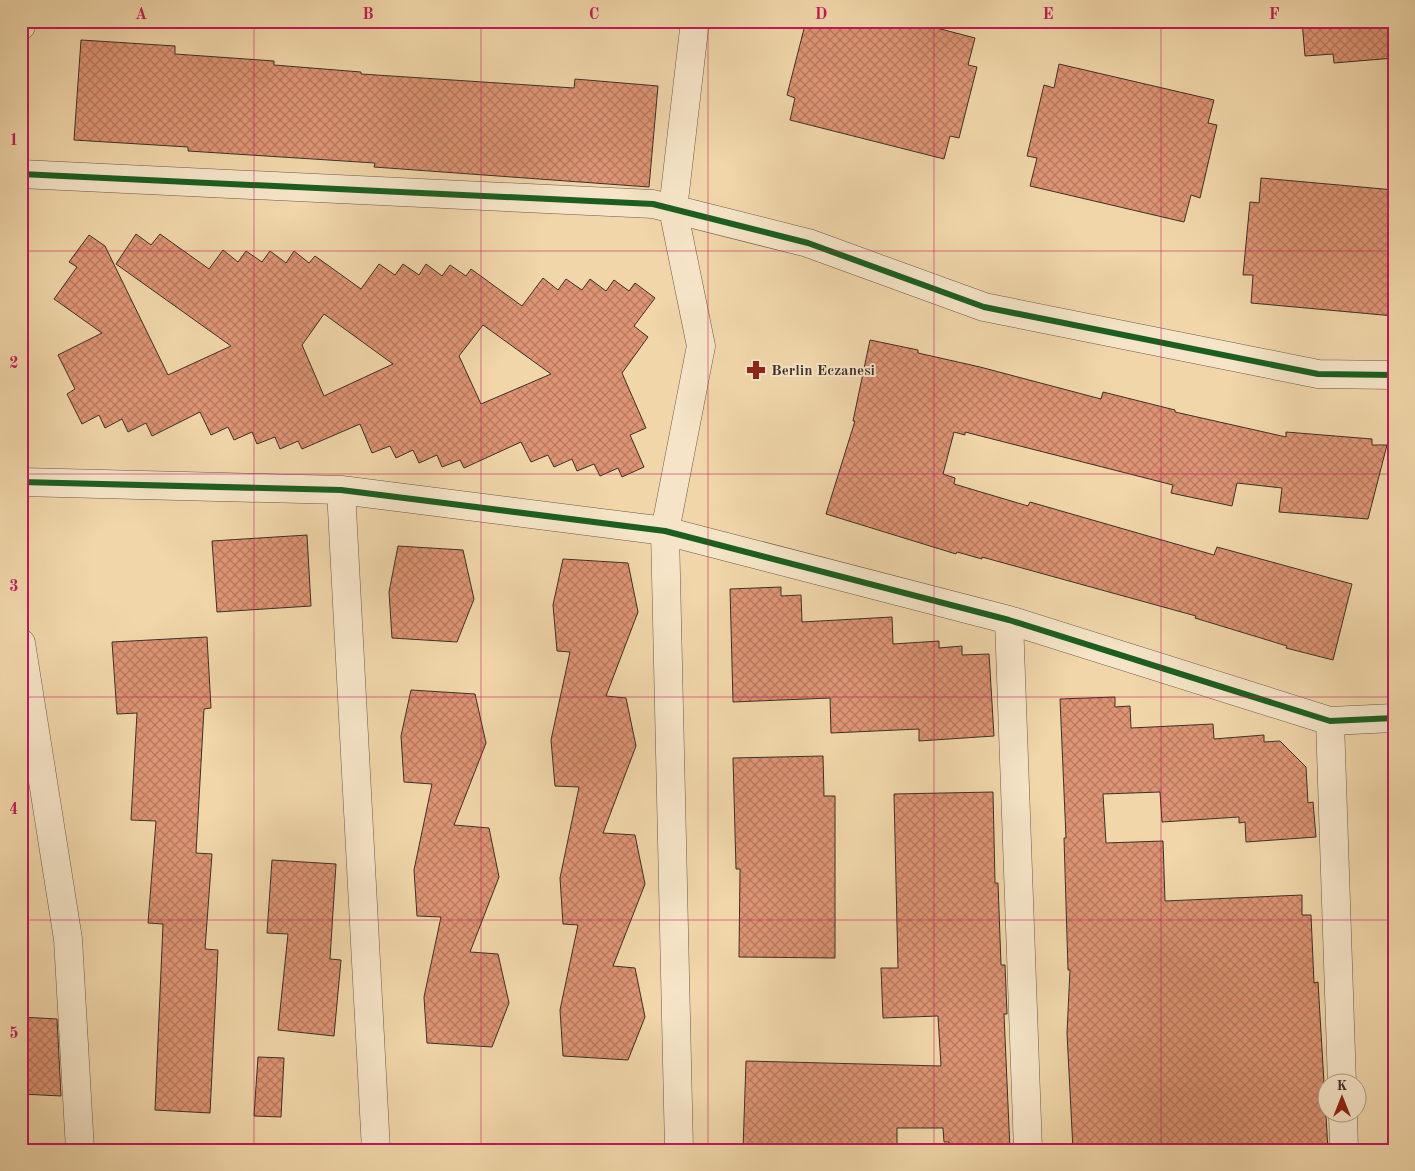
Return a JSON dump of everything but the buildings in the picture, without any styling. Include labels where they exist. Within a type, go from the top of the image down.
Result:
[{"type":"street","points":[[21,26],[22,21]]},
{"type":"street","points":[[678,1150],[665,531],[701,346],[673,209],[695,21]]},
{"type":"street","points":[[21,174],[653,204],[808,243],[984,307],[1318,374],[1394,374]]},
{"type":"street","points":[[21,482],[341,490],[665,531],[1009,620],[1330,721],[1394,718]]},
{"type":"street","points":[[341,490],[376,1150]]},
{"type":"street","points":[[1009,620],[1028,1150]]},
{"type":"street","points":[[21,643],[68,940],[80,1150]]},
{"type":"street","points":[[1330,721],[1342,1074]]},
{"type":"street","points":[[1343,1124],[1344,1150]]},
{"type":"cycle path","points":[[21,174],[653,204],[808,243],[984,307],[1318,374],[1394,375]]},
{"type":"cycle path","points":[[21,482],[341,490],[665,531],[1009,620],[1330,721],[1394,718]]},
{"type":"place","name":"Berlin Eczanesi","points":[[756,370]]}]
